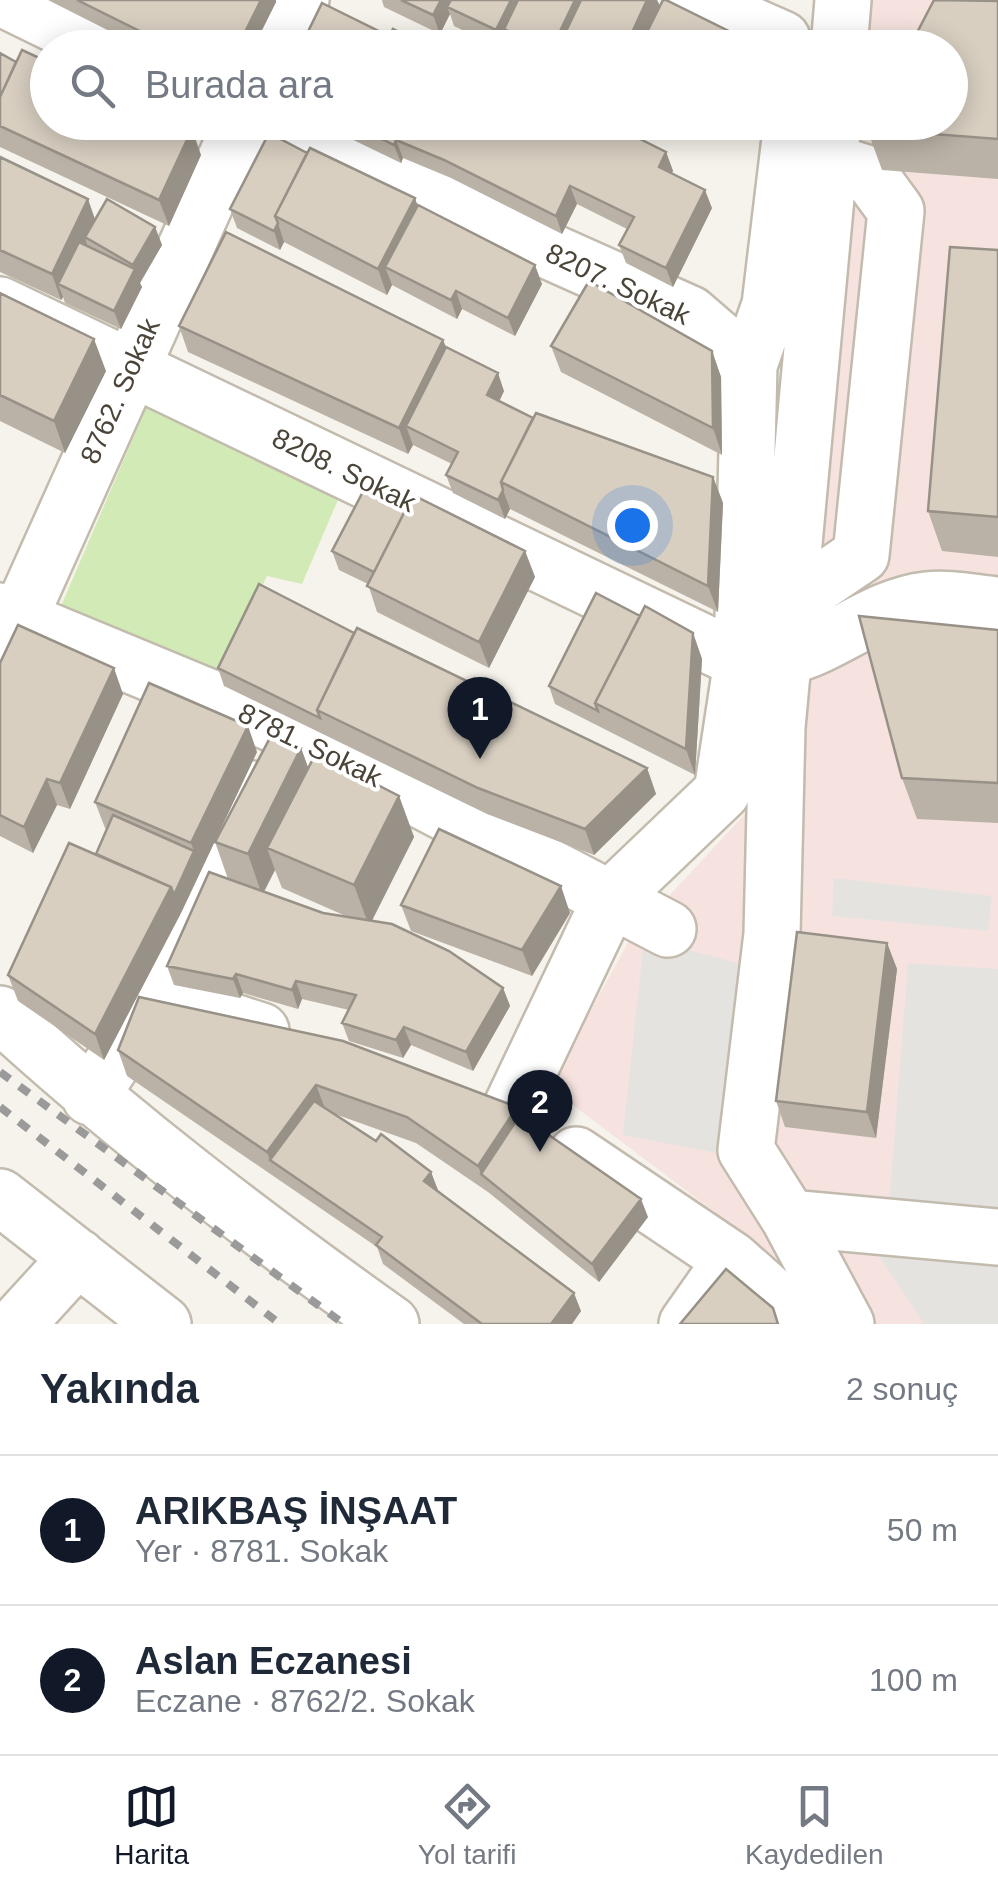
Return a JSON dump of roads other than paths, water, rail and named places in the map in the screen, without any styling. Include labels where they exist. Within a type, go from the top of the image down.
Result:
[{"type":"street","points":[[6,0],[67,30]]},
{"type":"street","points":[[287,30],[302,0]]},
{"type":"street","points":[[694,0],[762,30]]},
{"type":"street","points":[[840,30],[843,0]]},
{"type":"street","name":"8762. Sokak","points":[[6,631],[234,140]]},
{"type":"street","name":"8207. Sokak","points":[[300,140],[690,314],[749,365]]},
{"type":"street","points":[[790,140],[770,306],[749,365],[764,659],[777,727],[772,934],[746,1150],[789,1218],[846,1324]]},
{"type":"street","points":[[510,1110],[612,898],[722,792],[764,659],[790,603],[862,555],[896,211],[869,174],[832,142]]},
{"type":"street","name":"8208. Sokak","points":[[0,305],[764,659]]},
{"type":"street","points":[[764,659],[819,647],[886,612],[928,600],[998,605]]},
{"type":"street","name":"8781. Sokak","points":[[6,631],[281,727],[668,928]]},
{"type":"street","points":[[90,1097],[156,998],[281,727]]},
{"type":"street","points":[[156,998],[305,1045]]},
{"type":"street","points":[[0,1014],[90,1097],[260,1231],[392,1324]]},
{"type":"street","points":[[454,1092],[510,1110],[732,1260],[794,1315],[798,1324]]},
{"type":"street","points":[[0,1197],[163,1324]]},
{"type":"street","points":[[789,1218],[998,1237]]},
{"type":"street","points":[[17,1324],[78,1258]]},
{"type":"street","points":[[687,1324],[732,1260]]},
{"type":"railway","points":[[0,1072],[344,1324]]},
{"type":"railway","points":[[0,1107],[280,1324]]},
{"type":"place","name":"ARIKBAŞ İNŞAAT","points":[[480,759]]},
{"type":"place","name":"Aslan Eczanesi","points":[[540,1152]]}]
